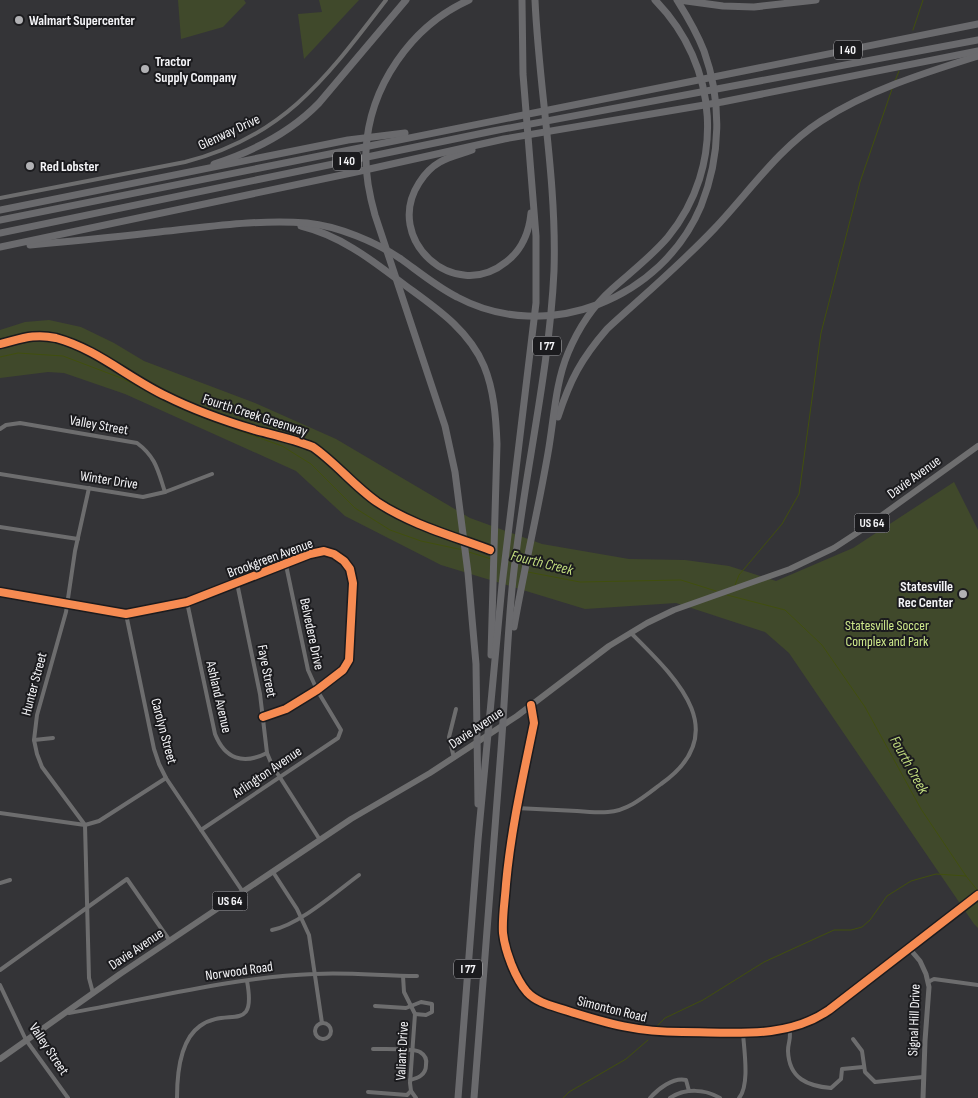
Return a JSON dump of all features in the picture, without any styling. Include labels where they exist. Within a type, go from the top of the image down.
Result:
[{"type":"highway","points":[[192,172],[256,148],[298,122],[319,103],[404,0]]},
{"type":"highway","points":[[469,0],[444,13],[410,43],[389,72],[376,104],[366,149],[371,201],[445,426],[455,472],[468,573],[476,664],[478,840]]},
{"type":"highway","name":"I 77","points":[[458,1098],[478,840],[502,585],[536,303],[534,192],[525,95],[522,0]]},
{"type":"highway","name":"I 77","points":[[474,1098],[512,588],[552,304],[554,234],[535,0]]},
{"type":"highway","points":[[507,667],[562,371],[575,337],[601,300],[667,238],[686,210],[700,177],[708,131],[707,111],[701,79],[696,63],[684,38],[655,0]]},
{"type":"highway","points":[[678,0],[754,7],[816,0]]},
{"type":"highway","points":[[0,247],[245,222],[310,223],[341,231],[368,241],[400,259],[458,298],[490,310],[528,316],[556,316],[581,311],[609,301],[624,294],[662,264],[684,238],[703,200],[715,156],[717,109],[710,69],[703,49],[678,0]]},
{"type":"highway","name":"I 40","points":[[0,220],[456,127],[978,24]]},
{"type":"highway","name":"I 40","points":[[0,233],[493,131],[978,40]]},
{"type":"highway","points":[[0,247],[504,139],[722,102],[978,51]]},
{"type":"highway","points":[[548,454],[556,421],[571,379],[585,355],[601,336],[700,243],[795,142],[820,122],[870,94],[911,77],[978,56]]},
{"type":"highway","points":[[0,210],[348,140],[456,127]]},
{"type":"highway","points":[[504,139],[440,162],[424,174],[414,190],[409,205],[414,241],[422,253],[435,265],[455,274],[475,276],[497,270],[515,255],[525,239],[530,222],[534,192]]},
{"type":"highway","points":[[276,223],[303,226],[332,236],[360,251],[456,324],[473,345],[484,366],[492,390],[498,444],[489,722]]},
{"type":"main road","name":"Davie Avenue","points":[[0,1059],[93,993],[320,840],[372,806],[424,777],[517,716],[609,646],[631,632],[647,622],[674,610],[790,569],[834,548],[978,446]]},
{"type":"street","name":"Glenway Drive","points":[[0,198],[185,162],[213,155],[253,137],[273,124],[321,82],[386,0]]},
{"type":"street","name":"Valley Street","points":[[0,429],[6,425],[20,423],[137,443],[148,451],[156,462],[165,492]]},
{"type":"street","name":"Winter Drive","points":[[0,474],[142,497],[165,492],[212,474]]},
{"type":"street","name":"Hunter Street","points":[[85,824],[42,767],[36,754],[34,740],[37,715],[66,612],[78,539],[89,488]]},
{"type":"street","points":[[0,527],[78,539]]},
{"type":"street","name":"Brookgreen Avenue","points":[[0,592],[126,614],[187,602],[310,554],[324,551],[334,554],[344,561],[352,575],[349,660],[343,670],[316,690],[286,710],[262,718]]},
{"type":"street","name":"Belvedere Drive","points":[[286,564],[308,670],[316,690],[341,730]]},
{"type":"street","name":"Faye Street","points":[[237,583],[258,685],[266,753],[320,840]]},
{"type":"street","name":"Ashland Avenue","points":[[187,602],[215,734],[219,744],[225,752],[245,760],[256,758],[266,753]]},
{"type":"street","name":"Carolyn Street","points":[[126,614],[154,749],[159,764],[166,778],[243,892]]},
{"type":"street","points":[[516,808],[608,812],[625,808],[666,780],[681,766],[690,754],[696,736],[696,722],[688,700],[673,675],[631,632]]},
{"type":"street","name":"Simonton Road","points":[[530,705],[534,723],[510,846],[503,931],[509,958],[526,991],[535,999],[546,1004],[608,1024],[658,1032],[743,1033],[789,1028],[820,1016],[978,895]]},
{"type":"street","points":[[454,758],[449,737],[456,709]]},
{"type":"street","name":"Arlington Avenue","points":[[201,830],[338,738],[341,730]]},
{"type":"street","points":[[34,740],[53,738]]},
{"type":"street","points":[[0,813],[85,824],[99,821],[166,778]]},
{"type":"street","points":[[85,824],[89,978],[93,993]]},
{"type":"street","points":[[273,872],[301,916],[309,935],[322,1023]]},
{"type":"street","points":[[272,930],[283,928],[359,875]]},
{"type":"street","points":[[0,970],[127,879],[170,941]]},
{"type":"street","points":[[0,883],[10,880]]},
{"type":"street","name":"Signal Hill Drive","points":[[909,948],[920,961],[928,982],[929,1002],[925,1041],[923,1098]]},
{"type":"street","name":"Norwood Road","points":[[68,1011],[69,1013],[247,981],[314,974],[417,976]]},
{"type":"street","name":"Valiant Drive","points":[[403,976],[404,992],[415,1014],[410,1080],[412,1091],[416,1098]]},
{"type":"street","points":[[928,982],[934,979],[978,985]]},
{"type":"street","points":[[177,1098],[183,1050],[192,1034],[199,1026],[206,1022],[246,1013],[250,1002],[247,981]]},
{"type":"street","name":"Valley Street","points":[[0,985],[26,1040],[68,1098]]},
{"type":"street","points":[[375,1006],[406,1008],[420,1002],[432,1004],[432,1012],[415,1014]]},
{"type":"street","points":[[322,1023],[327,1024],[331,1028],[331,1034],[325,1039],[318,1037],[315,1033],[316,1028],[322,1023]]},
{"type":"street","points":[[789,1028],[792,1036],[788,1049],[792,1067],[803,1082],[831,1088],[842,1079],[842,1069],[863,1067]]},
{"type":"street","points":[[739,1098],[745,1087],[743,1033]]},
{"type":"street","points":[[853,1039],[862,1052],[863,1067],[867,1076],[875,1082],[923,1077]]},
{"type":"street","points":[[374,1049],[413,1050],[419,1051],[425,1056],[427,1062],[426,1070],[419,1078],[410,1080]]},
{"type":"street","points":[[650,1098],[656,1091],[680,1079],[686,1080],[689,1091]]},
{"type":"street","points":[[368,1092],[407,1095],[412,1091]]},
{"type":"street","points":[[670,1098],[678,1093],[689,1091],[705,1092],[720,1098]]},
{"type":"green space","points":[[178,0],[244,0],[246,3],[223,27],[181,39]]},
{"type":"green space","points":[[319,0],[359,0],[304,59],[298,14],[322,12]]},
{"type":"green space","name":"Statesville Soccer Complex and Park","points":[[49,320],[81,327],[114,343],[144,361],[255,403],[336,439],[470,518],[542,544],[629,559],[685,560],[729,566],[776,581],[853,548],[954,482],[978,530],[978,928],[789,653],[765,632],[676,603],[585,609],[441,565],[345,516],[296,471],[125,394],[64,373],[48,372],[0,378],[0,330],[25,322]]},
{"type":"waterway","points":[[913,30],[923,0]]},
{"type":"waterway","points":[[895,81],[899,71]]},
{"type":"waterway","points":[[735,585],[739,575],[782,524],[799,494],[821,333],[860,182],[892,89]]},
{"type":"waterway","name":"Fourth Creek","points":[[0,357],[18,353],[63,356],[121,378],[196,415],[282,446],[311,464],[355,508],[390,530],[421,541],[463,550]]},
{"type":"waterway","name":"Fourth Creek","points":[[469,552],[491,559]]},
{"type":"waterway","name":"Fourth Creek","points":[[528,572],[580,582],[681,580],[716,591]]},
{"type":"waterway","name":"Fourth Creek","points":[[727,595],[785,610],[822,645],[865,707],[921,809],[978,891]]},
{"type":"waterway","points":[[656,1027],[665,1018],[703,1000],[764,962],[834,930],[851,930],[862,927],[870,920],[887,896],[911,881],[936,874],[966,876]]},
{"type":"waterway","points":[[563,1098],[569,1092],[626,1059],[648,1040]]},
{"type":"cycle path","name":"Fourth Creek Greenway","points":[[0,344],[28,337],[41,336],[71,343],[99,356],[152,389],[188,406],[232,423],[313,447],[369,496],[390,510],[432,529],[490,550]]},
{"type":"cycle path","points":[[0,592],[126,614],[187,602],[310,554],[324,551],[334,554],[344,561],[350,569],[353,583],[349,660],[343,670],[317,690],[286,709],[263,717]]},
{"type":"cycle path","points":[[531,705],[534,723],[511,843],[503,933],[508,956],[518,979],[531,996],[546,1004],[610,1023],[651,1031],[739,1033],[777,1030],[795,1026],[812,1020],[829,1010],[978,895]]},
{"type":"place","name":"Walmart Supercenter","points":[[19,20]]},
{"type":"place","name":"Tractor Supply Company","points":[[145,69]]},
{"type":"place","name":"Red Lobster","points":[[30,166]]},
{"type":"place","name":"Statesville Rec Center","points":[[963,594]]}]
